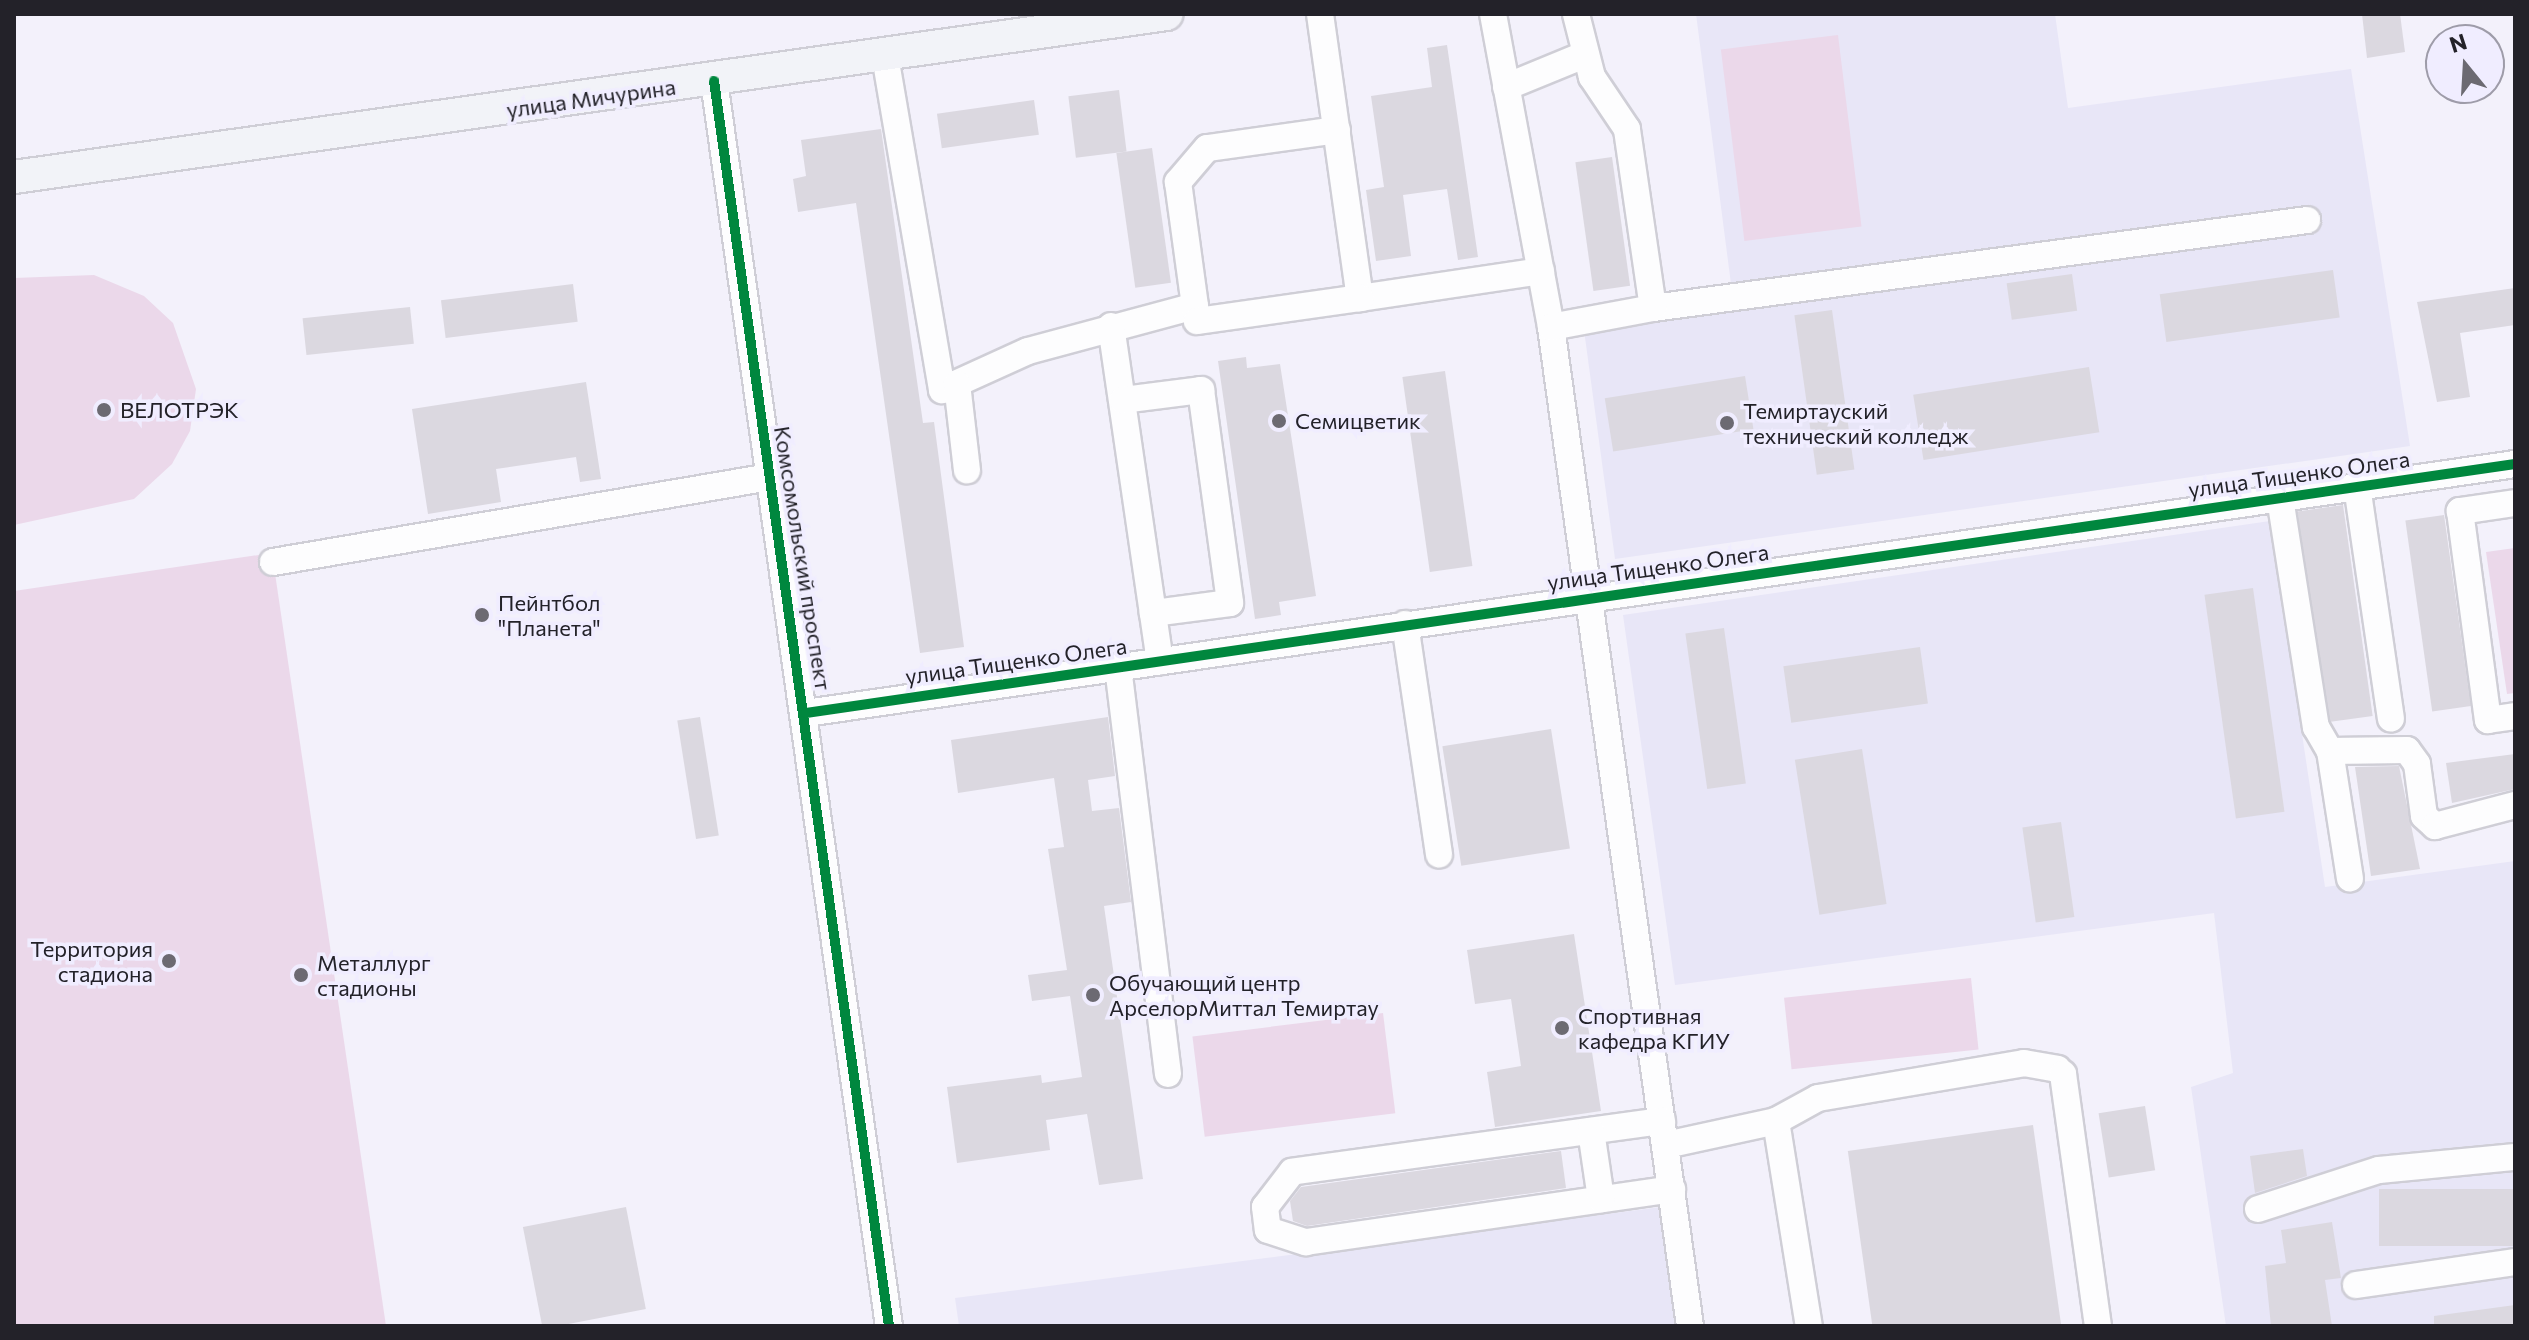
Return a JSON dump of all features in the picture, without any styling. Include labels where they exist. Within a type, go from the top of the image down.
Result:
[{"type":"main road","name":"улица Мичурина","points":[[14,177],[714,81],[1167,14]]},
{"type":"street","points":[[1320,14],[1360,298]]},
{"type":"street","points":[[1493,14],[1551,327],[1690,1326]]},
{"type":"street","points":[[1576,14],[1584,55],[1627,129],[1653,308]]},
{"type":"street","points":[[1506,87],[1584,55]]},
{"type":"street","points":[[885,56],[942,390],[1111,326],[1195,306]]},
{"type":"street","name":"Комсомольский проспект","points":[[714,81],[806,713],[889,1326]]},
{"type":"street","points":[[1337,130],[1207,148],[1178,182],[1197,321],[1541,271]]},
{"type":"street","points":[[1551,327],[1653,308],[2307,220]]},
{"type":"street","points":[[1111,326],[1160,661]]},
{"type":"street","points":[[957,384],[967,470]]},
{"type":"street","points":[[1123,400],[1201,390],[1230,603],[1153,613]]},
{"type":"street","name":"улица Тищенко Олега","points":[[806,713],[2515,464]]},
{"type":"street","points":[[2454,472],[2488,720],[2515,716]]},
{"type":"street","points":[[273,562],[770,477]]},
{"type":"street","points":[[2357,486],[2391,719]]},
{"type":"street","points":[[2280,498],[2316,727],[2330,751],[2350,878]]},
{"type":"street","points":[[2460,511],[2515,503]]},
{"type":"street","points":[[1405,624],[1439,855]]},
{"type":"street","points":[[1118,667],[1168,1074]]},
{"type":"street","points":[[2330,751],[2407,750],[2417,764],[2424,816],[2435,826],[2515,805]]},
{"type":"street","points":[[1672,1189],[1306,1242],[1268,1230],[1265,1207],[1292,1172],[1591,1131],[1664,1133],[1776,1121],[1818,1098],[2024,1063],[2057,1069],[2063,1074],[2098,1326]]},
{"type":"street","points":[[1776,1121],[1809,1326]]},
{"type":"street","points":[[1591,1131],[1601,1199]]},
{"type":"street","points":[[2258,1209],[2379,1170],[2515,1157]]},
{"type":"street","points":[[2356,1285],[2515,1262]]},
{"type":"shaded area","points":[[1696,14],[2055,14],[2068,108],[2351,69],[2410,446],[1615,559],[1584,330],[1658,295],[1731,284]]},
{"type":"shaded area","points":[[1838,35],[1862,227],[1744,241],[1721,49]]},
{"type":"shaded area","name":"ВЕЛОТРЭК","points":[[94,275],[144,296],[173,323],[196,389],[190,431],[172,464],[134,499],[14,525],[14,278]]},
{"type":"shaded area","points":[[2270,521],[2325,887],[2515,861],[2515,1326],[2226,1326],[2191,1087],[2233,1073],[2214,913],[1675,985],[1623,615]]},
{"type":"shaded area","points":[[2515,548],[2515,693],[2507,694],[2486,552]]},
{"type":"shaded area","name":"Территория стадиона","points":[[272,553],[386,1326],[14,1326],[14,591]]},
{"type":"shaded area","points":[[1971,978],[1979,1050],[1792,1069],[1784,998]]},
{"type":"shaded area","points":[[1383,1013],[1395,1113],[1205,1137],[1192,1036]]},
{"type":"shaded area","points":[[1661,1207],[1677,1326],[959,1326],[955,1298]]},
{"type":"building","points":[[2362,14],[2400,14],[2405,52],[2367,58]]},
{"type":"building","points":[[1447,45],[1478,257],[1458,260],[1447,189],[1403,195],[1411,256],[1376,261],[1366,190],[1384,187],[1371,96],[1432,87],[1427,48]]},
{"type":"building","points":[[1119,90],[1127,152],[1076,158],[1068,96]]},
{"type":"building","points":[[1034,100],[1039,135],[942,148],[937,114]]},
{"type":"building","points":[[881,129],[923,423],[934,422],[964,647],[920,653],[856,203],[798,212],[793,179],[806,176],[801,140]]},
{"type":"building","points":[[1152,148],[1171,283],[1135,288],[1116,153]]},
{"type":"building","points":[[1612,157],[1630,286],[1593,291],[1575,162]]},
{"type":"building","points":[[2333,270],[2340,318],[2166,342],[2160,294]]},
{"type":"building","points":[[2072,274],[2077,311],[2012,320],[2007,283]]},
{"type":"building","points":[[573,284],[578,322],[446,338],[441,300]]},
{"type":"building","points":[[2515,288],[2515,325],[2460,333],[2470,397],[2437,402],[2417,302]]},
{"type":"building","points":[[410,307],[414,344],[306,355],[303,318]]},
{"type":"building","points":[[1832,310],[1854,469],[1817,475],[1794,315]]},
{"type":"building","points":[[1246,357],[1247,368],[1280,364],[1316,596],[1279,602],[1281,615],[1255,619],[1218,361]]},
{"type":"building","points":[[2089,367],[2099,432],[1924,460],[1913,395]]},
{"type":"building","points":[[1445,371],[1472,566],[1430,572],[1402,377]]},
{"type":"building","points":[[1745,376],[1753,429],[1613,452],[1605,398]]},
{"type":"building","points":[[586,382],[601,479],[580,482],[576,457],[496,469],[501,502],[428,514],[412,409]]},
{"type":"building","points":[[2343,505],[2373,716],[2327,722],[2297,511]]},
{"type":"building","points":[[2444,515],[2471,706],[2432,712],[2405,520]]},
{"type":"building","points":[[2253,588],[2284,812],[2236,819],[2204,595]]},
{"type":"building","points":[[1724,628],[1746,783],[1707,789],[1685,633]]},
{"type":"building","points":[[1920,647],[1928,703],[1791,723],[1783,666]]},
{"type":"building","points":[[700,717],[719,836],[696,839],[677,721]]},
{"type":"building","points":[[1108,717],[1115,776],[1088,780],[1092,811],[1119,808],[1131,902],[1104,906],[1143,1179],[1099,1185],[1087,1114],[1046,1120],[1050,1150],[957,1163],[947,1087],[1041,1075],[1042,1083],[1082,1077],[1070,996],[1032,1001],[1028,975],[1067,970],[1048,849],[1064,847],[1054,778],[958,793],[951,740]]},
{"type":"building","points":[[1551,729],[1570,849],[1461,866],[1442,746]]},
{"type":"building","points":[[1862,749],[1887,904],[1819,915],[1795,760]]},
{"type":"building","points":[[2515,754],[2515,789],[2452,803],[2446,763]]},
{"type":"building","points":[[2399,766],[2420,869],[2371,876],[2355,767]]},
{"type":"building","points":[[2061,822],[2074,917],[2036,922],[2022,827]]},
{"type":"building","points":[[1574,934],[1601,1111],[1495,1127],[1487,1072],[1521,1066],[1511,999],[1475,1004],[1467,950]]},
{"type":"building","points":[[2145,1106],[2155,1170],[2109,1178],[2099,1113]]},
{"type":"building","points":[[2033,1125],[2061,1326],[1872,1326],[1848,1151]]},
{"type":"building","points":[[2303,1149],[2307,1176],[2255,1193],[2250,1156]]},
{"type":"building","points":[[1561,1151],[1566,1188],[1307,1226],[1293,1221],[1290,1201],[1301,1187]]},
{"type":"building","points":[[2379,1189],[2515,1189],[2515,1246],[2379,1246]]},
{"type":"building","points":[[626,1207],[646,1309],[559,1326],[542,1326],[523,1227]]},
{"type":"building","points":[[2332,1222],[2341,1278],[2325,1280],[2332,1326],[2271,1326],[2265,1266],[2286,1263],[2281,1230]]},
{"type":"building","points":[[2515,1305],[2515,1326],[2434,1326],[2434,1316]]},
{"type":"cycle path","points":[[714,81],[889,1326]]},
{"type":"cycle path","points":[[806,713],[2515,464]]},
{"type":"place","name":"ВЕЛОТРЭК","points":[[104,410]]},
{"type":"place","name":"Семицветик","points":[[1279,421]]},
{"type":"place","name":"Темиртауский технический колледж","points":[[1727,423]]},
{"type":"place","name":"Пейнтбол \"Планета\"","points":[[482,615]]},
{"type":"place","name":"Территория стадиона","points":[[169,961]]},
{"type":"place","name":"Металлург стадионы","points":[[301,975]]},
{"type":"place","name":"Обучающий центр АрселорМиттал Темиртау","points":[[1093,995]]},
{"type":"place","name":"Спортивная кафедра КГИУ","points":[[1562,1028]]}]
